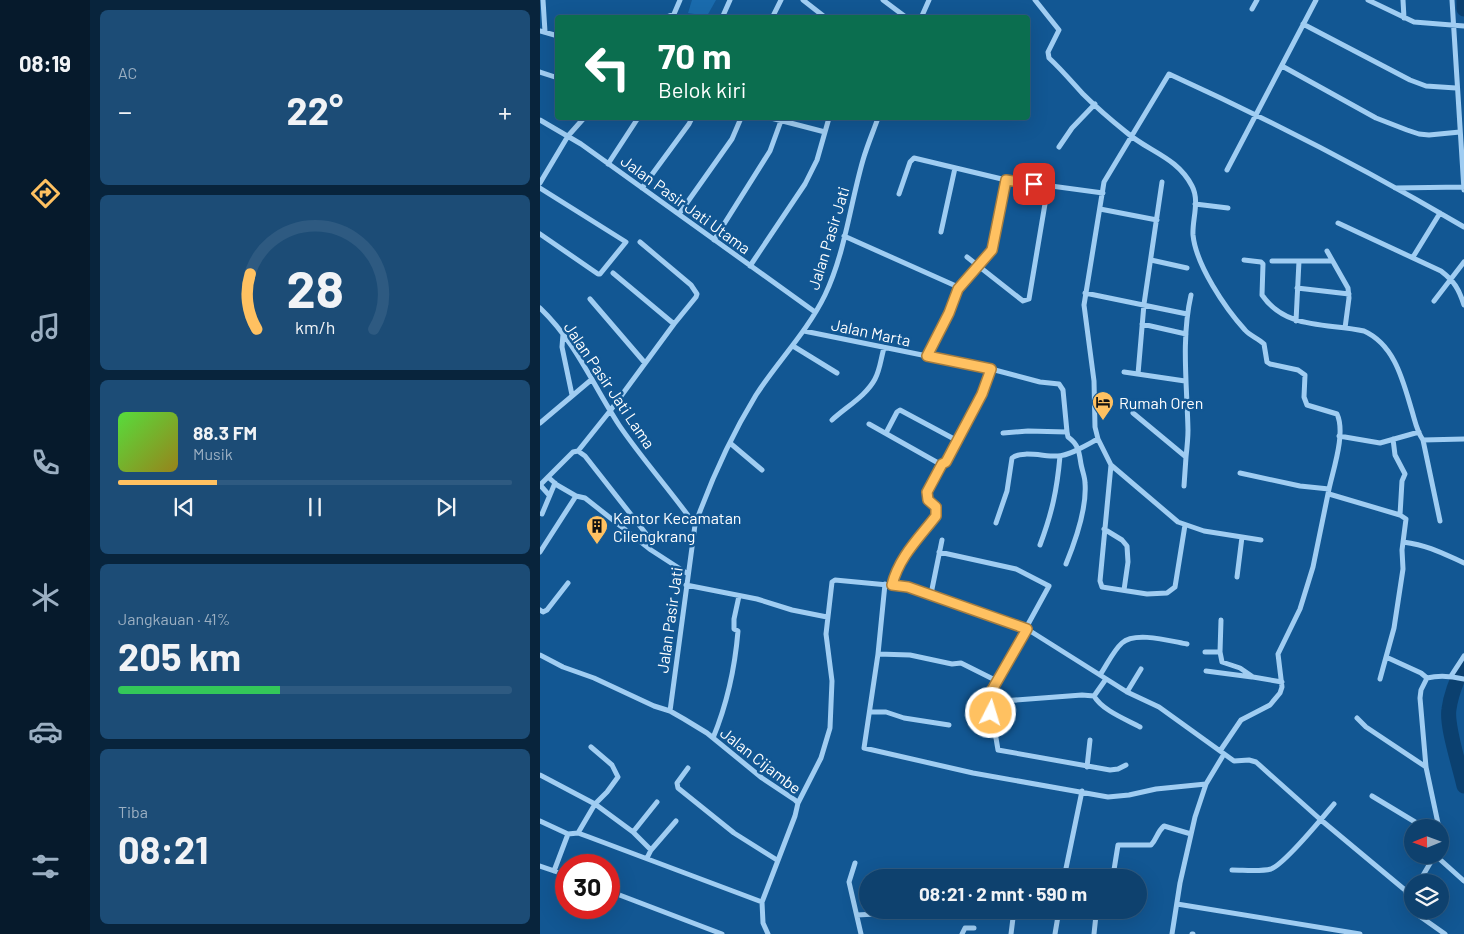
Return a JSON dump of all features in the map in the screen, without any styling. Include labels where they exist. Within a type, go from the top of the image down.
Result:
[{"type":"street","points":[[543,0],[545,32]]},
{"type":"street","points":[[674,15],[680,0]]},
{"type":"street","points":[[723,15],[730,0]]},
{"type":"street","points":[[774,15],[781,0]]},
{"type":"street","points":[[883,0],[903,15]]},
{"type":"street","points":[[922,15],[929,0]]},
{"type":"street","points":[[1036,0],[1059,30],[1048,52],[1049,58],[1095,104],[1131,136],[1165,156],[1185,174],[1194,189],[1195,204],[1192,229],[1194,249],[1203,269],[1231,312],[1247,332],[1264,344],[1267,362],[1274,366],[1298,370],[1305,375],[1304,400],[1310,407],[1338,414],[1340,420],[1329,492],[1313,567],[1300,609],[1278,654],[1282,682],[1280,694],[1275,701],[1262,710],[1241,720],[1206,784],[1191,834],[1180,883],[1172,934]]},
{"type":"street","points":[[1252,9],[1257,0]]},
{"type":"street","points":[[1227,170],[1316,0]]},
{"type":"street","points":[[1369,0],[1414,22],[1458,26]]},
{"type":"street","points":[[1403,0],[1404,18]]},
{"type":"street","points":[[1394,188],[1464,188],[1456,88],[1458,26],[1452,0]]},
{"type":"street","points":[[806,1],[819,15]]},
{"type":"street","points":[[1303,24],[1410,80],[1426,86],[1456,88]]},
{"type":"street","points":[[1282,66],[1376,118],[1407,130],[1430,135],[1460,132]]},
{"type":"street","points":[[540,72],[555,77]]},
{"type":"street","points":[[1261,540],[1204,531],[1178,522],[1111,465],[1098,439],[1095,427],[1094,381],[1084,305],[1104,182],[1168,74],[1257,115],[1440,213],[1464,228]]},
{"type":"street","points":[[1059,148],[1072,128],[1095,104]]},
{"type":"street","name":"Jalan Pasir Jati Utama","points":[[540,120],[568,136],[815,312]]},
{"type":"street","points":[[540,183],[568,136],[582,120]]},
{"type":"street","points":[[608,164],[637,120]]},
{"type":"street","points":[[642,188],[691,120]]},
{"type":"street","points":[[679,214],[732,138],[740,120]]},
{"type":"street","points":[[714,240],[770,151],[781,120]]},
{"type":"street","points":[[784,120],[825,132]]},
{"type":"street","points":[[750,266],[805,184],[817,160],[828,120]]},
{"type":"street","name":"Jalan Pasir Jati","points":[[670,711],[695,525],[705,497],[730,443],[756,396],[804,331],[825,294],[844,236],[863,160],[877,120]]},
{"type":"street","points":[[899,194],[910,162],[914,158],[1006,180],[1103,193]]},
{"type":"street","points":[[941,232],[954,168]]},
{"type":"street","points":[[927,356],[949,313],[958,289],[992,250],[1006,180]]},
{"type":"street","points":[[1138,374],[1144,304],[1162,182]]},
{"type":"street","points":[[968,257],[1024,301],[1029,299],[1048,186]]},
{"type":"street","points":[[540,188],[626,242],[600,274],[598,274],[540,234]]},
{"type":"street","points":[[1195,204],[1228,208]]},
{"type":"street","points":[[1100,209],[1157,220]]},
{"type":"street","points":[[1414,257],[1440,213]]},
{"type":"street","points":[[1338,223],[1441,271],[1452,279],[1460,290],[1464,305]]},
{"type":"street","points":[[844,236],[956,286],[958,289]]},
{"type":"street","points":[[549,494],[541,484],[573,452],[578,451],[674,324],[695,300],[697,294],[691,285],[640,242]]},
{"type":"street","points":[[1327,251],[1348,288],[1345,328]]},
{"type":"street","points":[[1151,260],[1187,268]]},
{"type":"street","points":[[1244,260],[1261,262],[1263,266],[1263,297],[1284,316],[1296,321],[1364,331],[1373,335],[1385,347],[1400,373],[1423,440],[1440,521]]},
{"type":"street","points":[[1272,261],[1332,261]]},
{"type":"street","points":[[1296,321],[1296,288],[1299,261]]},
{"type":"street","points":[[1434,301],[1464,262]]},
{"type":"street","points":[[613,273],[674,324]]},
{"type":"street","points":[[1296,288],[1349,294]]},
{"type":"street","points":[[1086,293],[1187,314]]},
{"type":"street","points":[[1184,486],[1188,431],[1186,334],[1187,314],[1191,295]]},
{"type":"street","points":[[590,299],[645,363]]},
{"type":"street","name":"Jalan Pasir Jati Lama","points":[[540,308],[571,343],[610,411],[695,525]]},
{"type":"street","points":[[1142,324],[1186,334]]},
{"type":"street","name":"Jalan Marta","points":[[804,331],[991,369],[1040,382],[1059,384],[1063,390],[1066,432]]},
{"type":"street","points":[[563,333],[562,347],[572,395]]},
{"type":"street","points":[[793,346],[837,373]]},
{"type":"street","points":[[832,420],[854,402],[876,378],[884,348]]},
{"type":"street","points":[[892,585],[895,572],[901,561],[937,510],[928,500],[927,492],[942,464],[946,462],[982,394],[991,369]]},
{"type":"street","points":[[1124,372],[1186,381]]},
{"type":"street","points":[[540,423],[591,380]]},
{"type":"street","points":[[886,433],[897,412],[900,410],[956,440]]},
{"type":"street","points":[[1133,413],[1186,457]]},
{"type":"street","points":[[869,424],[942,464]]},
{"type":"street","points":[[1003,433],[1028,431],[1066,432],[1068,437],[1079,448],[1085,484],[1082,512],[1074,545],[1066,564]]},
{"type":"street","points":[[1339,436],[1374,442],[1393,440],[1419,432]]},
{"type":"street","points":[[996,523],[1007,491],[1012,458],[1034,454],[1060,456],[1098,439]]},
{"type":"street","points":[[1423,440],[1464,439]]},
{"type":"street","points":[[1393,440],[1395,455],[1405,474],[1402,481],[1400,515]]},
{"type":"street","points":[[730,443],[762,470]]},
{"type":"street","points":[[578,451],[585,456],[647,535]]},
{"type":"street","points":[[1040,545],[1051,517],[1057,487],[1060,456]]},
{"type":"street","points":[[1111,465],[1100,581],[1102,587],[1138,594],[1167,593],[1175,587],[1185,525]]},
{"type":"street","points":[[1240,473],[1329,492],[1405,517],[1403,569],[1392,640],[1380,679]]},
{"type":"street","points":[[548,477],[576,496],[586,498],[652,550],[688,574]]},
{"type":"street","points":[[542,514],[555,483]]},
{"type":"street","points":[[540,552],[576,496]]},
{"type":"street","points":[[1104,529],[1128,546],[1124,590]]},
{"type":"street","points":[[1237,577],[1242,537]]},
{"type":"street","points":[[931,594],[942,540]]},
{"type":"street","points":[[1403,542],[1423,545],[1464,563]]},
{"type":"street","points":[[939,552],[1016,569],[1048,584],[1050,588],[992,690],[990,702],[999,750],[1110,770],[1118,770],[1126,765]]},
{"type":"street","points":[[798,803],[821,758],[830,728],[832,681],[826,648],[827,617],[833,581],[908,587],[1027,629],[1106,679],[1159,707],[1234,761],[1249,760],[1256,762],[1321,820],[1404,889]]},
{"type":"street","points":[[540,610],[543,612],[547,610],[568,584]]},
{"type":"street","points":[[885,584],[878,654],[864,748],[973,773],[1108,796],[1129,796],[1156,789],[1206,784]]},
{"type":"street","points":[[686,585],[757,599],[807,614],[827,617]]},
{"type":"street","points":[[713,738],[735,661],[738,631],[734,629],[734,618],[739,596]]},
{"type":"street","points":[[1221,620],[1220,652],[1222,662],[1240,668],[1253,677]]},
{"type":"street","points":[[1100,675],[1120,644],[1127,638],[1137,636],[1187,644]]},
{"type":"street","points":[[1205,652],[1220,652]]},
{"type":"street","points":[[878,654],[910,655],[952,664],[961,662],[997,681]]},
{"type":"street","name":"Jalan Cijambe","points":[[540,655],[563,667],[594,678],[654,706],[670,711],[713,738],[762,778],[798,803],[795,816],[762,902],[762,923],[768,934]]},
{"type":"street","points":[[1452,676],[1464,656]]},
{"type":"street","points":[[1386,657],[1422,673],[1427,678],[1452,676],[1463,679]]},
{"type":"street","points":[[1128,692],[1141,668]]},
{"type":"street","points":[[1206,671],[1282,682]]},
{"type":"street","points":[[1427,678],[1421,690],[1420,698],[1426,767],[1437,819]]},
{"type":"street","points":[[1094,696],[1106,679]]},
{"type":"street","points":[[990,702],[1082,695],[1094,696],[1113,712],[1140,727]]},
{"type":"street","points":[[870,712],[886,712],[904,718],[949,725]]},
{"type":"street","points":[[1357,718],[1366,727],[1426,767]]},
{"type":"street","points":[[1087,767],[1090,740]]},
{"type":"street","points":[[578,833],[595,804],[618,777],[612,765],[591,747]]},
{"type":"street","points":[[688,768],[677,783],[678,788],[734,833],[777,860]]},
{"type":"street","points":[[540,776],[595,804],[634,832],[651,850]]},
{"type":"street","points":[[1066,869],[1082,791]]},
{"type":"street","points":[[1372,796],[1410,819]]},
{"type":"street","points":[[634,832],[657,802]]},
{"type":"street","points":[[1232,870],[1270,869],[1278,865],[1334,804]]},
{"type":"street","points":[[540,820],[568,834],[578,833],[762,902]]},
{"type":"street","points":[[647,858],[651,850],[676,821]]},
{"type":"street","points":[[1114,869],[1118,845],[1151,845],[1157,832],[1164,826],[1191,834]]},
{"type":"street","points":[[540,866],[554,871],[568,834]]},
{"type":"street","points":[[855,863],[849,880],[861,934]]},
{"type":"street","points":[[1445,864],[1464,881]]},
{"type":"street","points":[[620,895],[722,934]]},
{"type":"street","points":[[1177,904],[1360,934]]},
{"type":"street","points":[[1011,934],[1013,919]]},
{"type":"street","points":[[1055,934],[1058,919]]},
{"type":"street","points":[[1094,934],[1096,919]]},
{"type":"street","points":[[1424,919],[1445,934]]},
{"type":"street","points":[[962,934],[965,928],[974,928]]},
{"type":"shaded area","points":[[692,0],[716,0],[708,15],[688,13]]},
{"type":"waterway","points":[[1464,0],[1464,9]]},
{"type":"waterway","points":[[1464,665],[1453,692],[1449,716],[1451,736],[1464,786]]},
{"type":"place","name":"Rumah Oren","points":[[1103,421]]},
{"type":"place","name":"Kantor Kecamatan Cilengkrang","points":[[597,545]]},
{"type":"route","points":[[991,713],[990,697],[992,690],[1027,629],[908,587],[892,585],[895,572],[901,561],[936,516],[936,507],[928,500],[927,492],[942,464],[946,462],[982,394],[991,369],[927,356],[949,313],[958,289],[992,250],[1006,180],[1034,184]]}]
